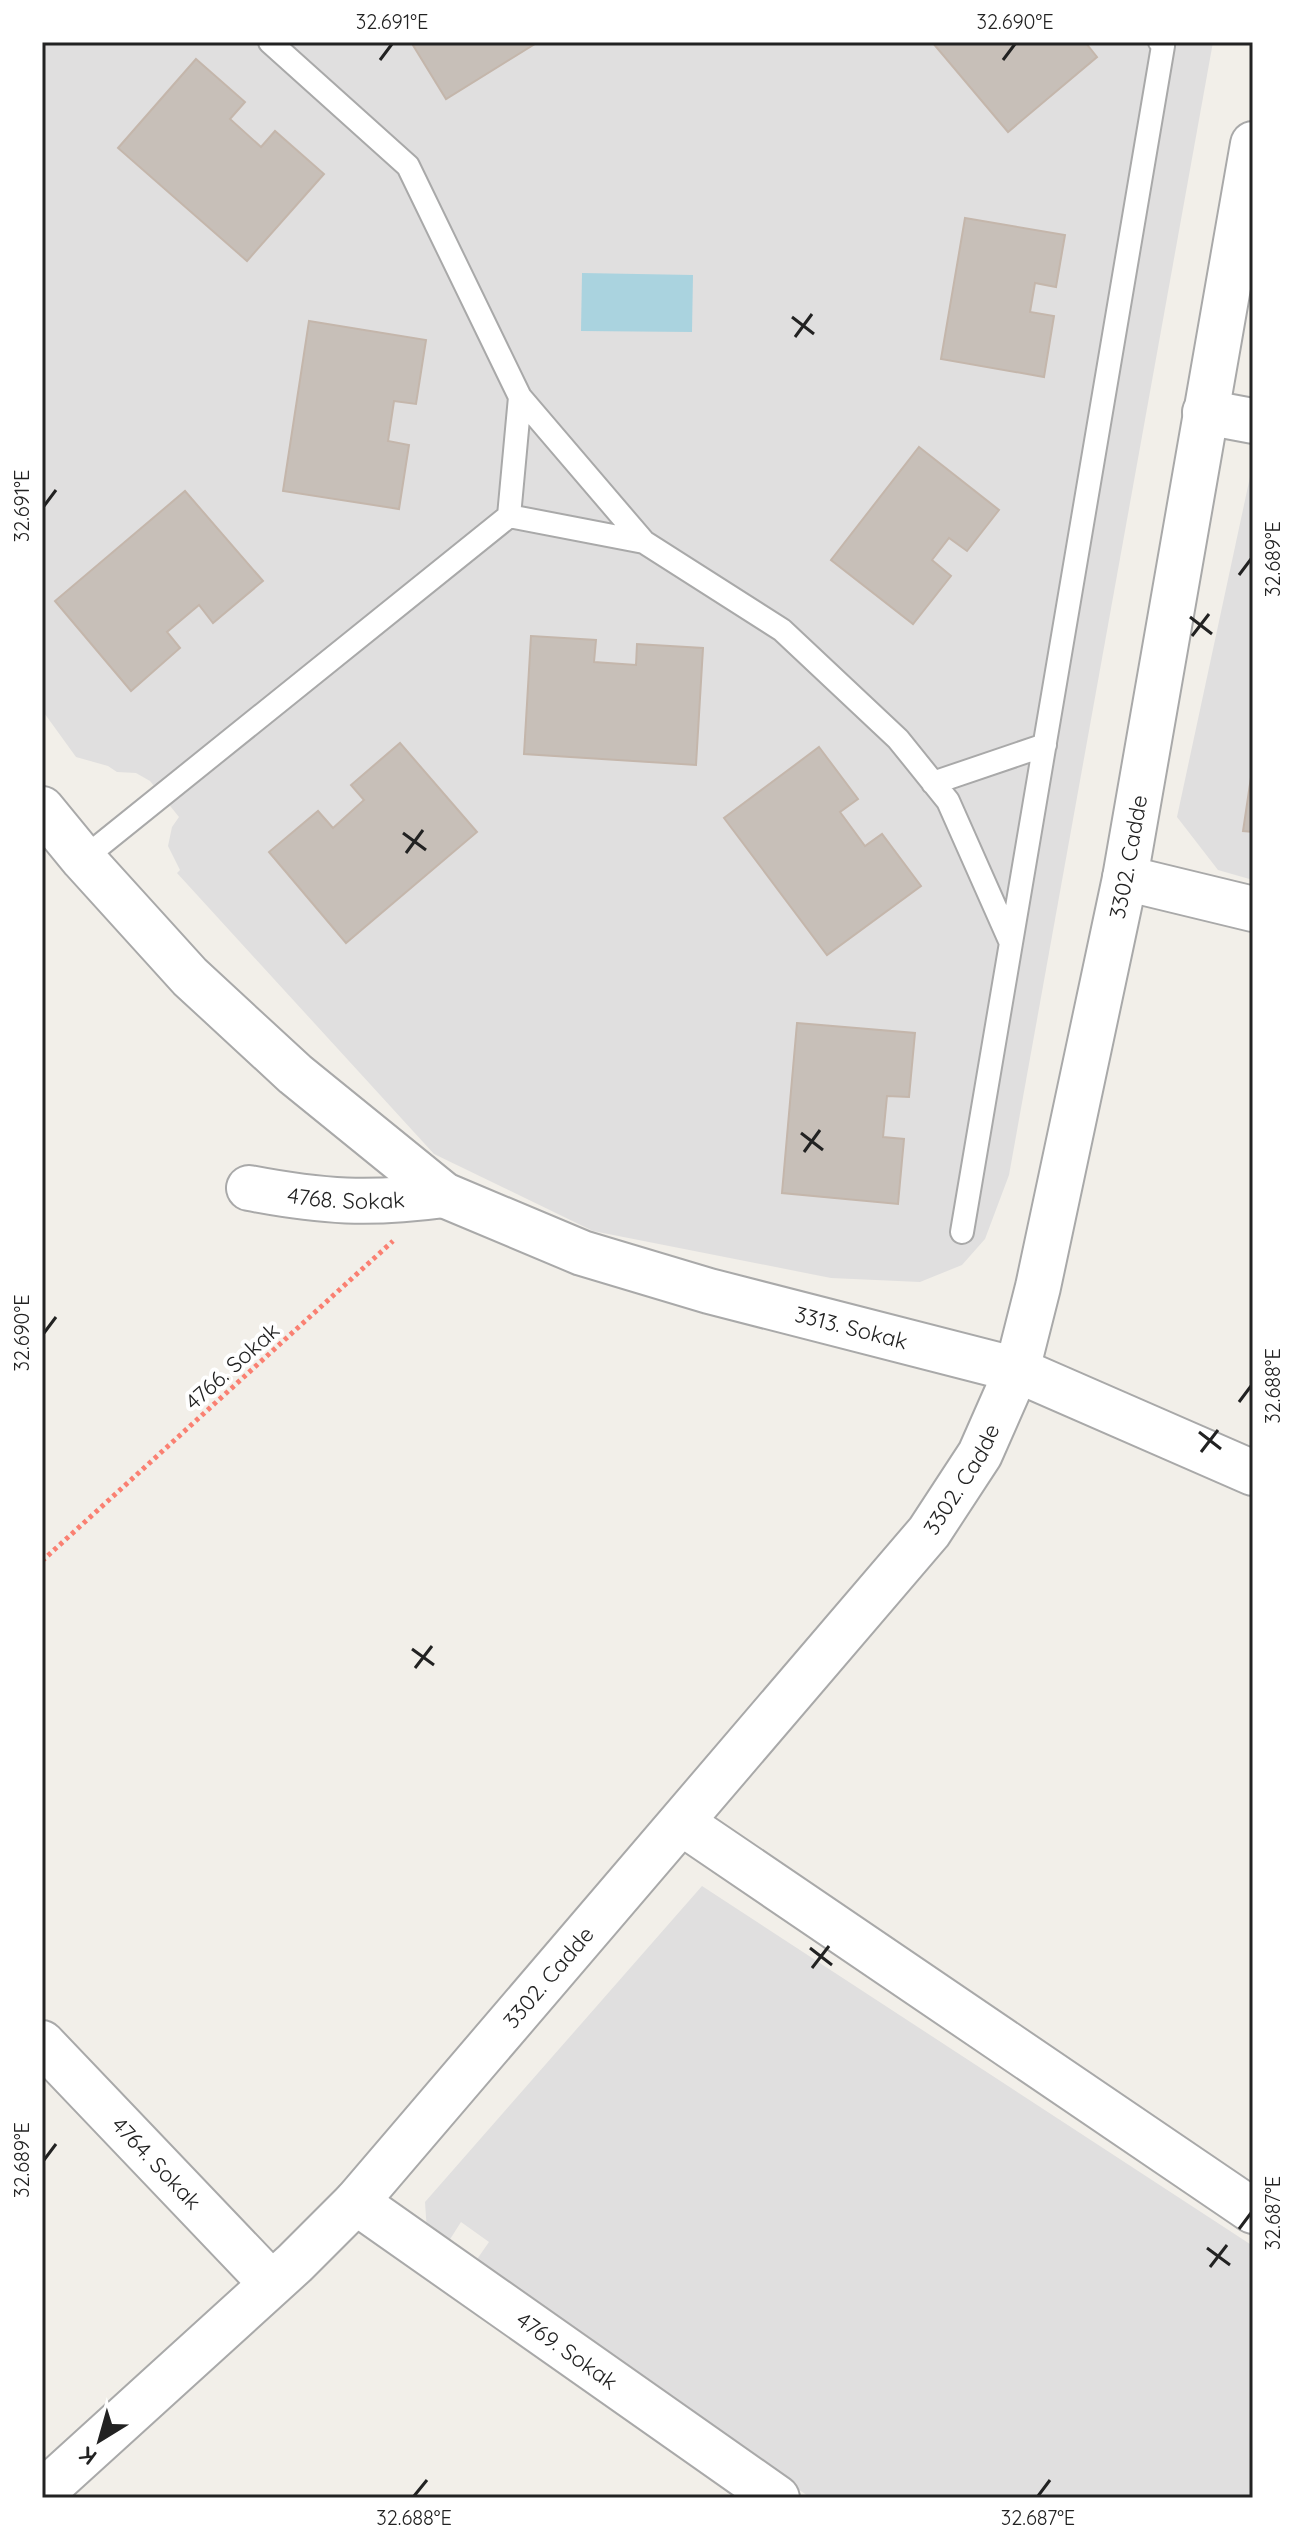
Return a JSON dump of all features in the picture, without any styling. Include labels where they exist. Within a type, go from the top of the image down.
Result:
[{"type":"street","name":"3302. Cadde","points":[[42,2493],[356,2202],[929,1532],[980,1454],[1017,1370],[1038,1287],[1125,878],[1253,144]]},
{"type":"street","points":[[1205,412],[1253,421]]},
{"type":"street","points":[[42,809],[190,977],[295,1074],[444,1195]]},
{"type":"street","points":[[1125,878],[1253,909]]},
{"type":"street","name":"4768. Sokak","points":[[249,1188],[347,1204],[386,1203],[444,1195]]},
{"type":"street","name":"3313. Sokak","points":[[444,1195],[582,1253],[709,1291],[1017,1370],[1253,1473]]},
{"type":"street","points":[[682,1823],[1253,2211]]},
{"type":"street","name":"4764. Sokak","points":[[42,2043],[271,2283]]},
{"type":"street","name":"4769. Sokak","points":[[356,2202],[777,2498]]},
{"type":"lane","points":[[270,42],[408,166],[520,397],[644,542],[782,630],[898,739],[948,801],[1011,943]]},
{"type":"lane","points":[[962,1232],[1163,46],[1160,42]]},
{"type":"lane","points":[[83,859],[509,516],[520,397]]},
{"type":"lane","points":[[509,516],[644,542]]},
{"type":"lane","points":[[933,783],[1045,745]]},
{"type":"path","name":"4766. Sokak","points":[[42,1561],[397,1238]]},
{"type":"shaded area","points":[[42,42],[1213,42],[1009,1175],[985,1239],[962,1265],[920,1282],[831,1278],[593,1231],[434,1154],[177,873],[180,870],[168,846],[172,827],[179,817],[150,781],[136,773],[117,772],[108,766],[76,757],[42,710]]},
{"type":"shaded area","points":[[1253,463],[1253,880],[1218,870],[1177,817]]},
{"type":"shaded area","points":[[702,1886],[1253,2246],[1253,2498],[811,2498],[473,2265],[489,2242],[461,2222],[447,2244],[427,2232],[425,2202]]},
{"type":"water","points":[[582,273],[693,275],[692,332],[581,331]]},
{"type":"building","points":[[411,42],[538,42],[446,99]]},
{"type":"building","points":[[932,42],[1085,42],[1097,57],[1008,132]]},
{"type":"building","points":[[196,59],[245,102],[230,119],[261,147],[275,131],[324,174],[247,261],[118,148]]},
{"type":"building","points":[[965,218],[1065,235],[1056,287],[1035,283],[1030,312],[1054,316],[1044,377],[941,359]]},
{"type":"building","points":[[309,321],[426,340],[416,404],[394,401],[388,441],[409,445],[399,509],[283,491]]},
{"type":"building","points":[[919,447],[999,510],[967,551],[949,538],[932,560],[951,576],[913,624],[831,560]]},
{"type":"building","points":[[185,491],[263,581],[213,623],[199,605],[167,632],[180,648],[131,691],[55,601]]},
{"type":"building","points":[[531,636],[596,640],[594,662],[636,665],[637,644],[703,648],[696,765],[524,754]]},
{"type":"building","points":[[400,743],[477,832],[346,943],[269,852],[318,811],[333,828],[364,800],[351,785]]},
{"type":"building","points":[[819,747],[858,799],[840,812],[865,846],[882,834],[921,886],[827,955],[724,818]]},
{"type":"building","points":[[1253,764],[1253,832],[1243,831]]},
{"type":"building","points":[[797,1023],[915,1033],[909,1097],[887,1096],[883,1137],[904,1139],[898,1204],[782,1193]]}]
